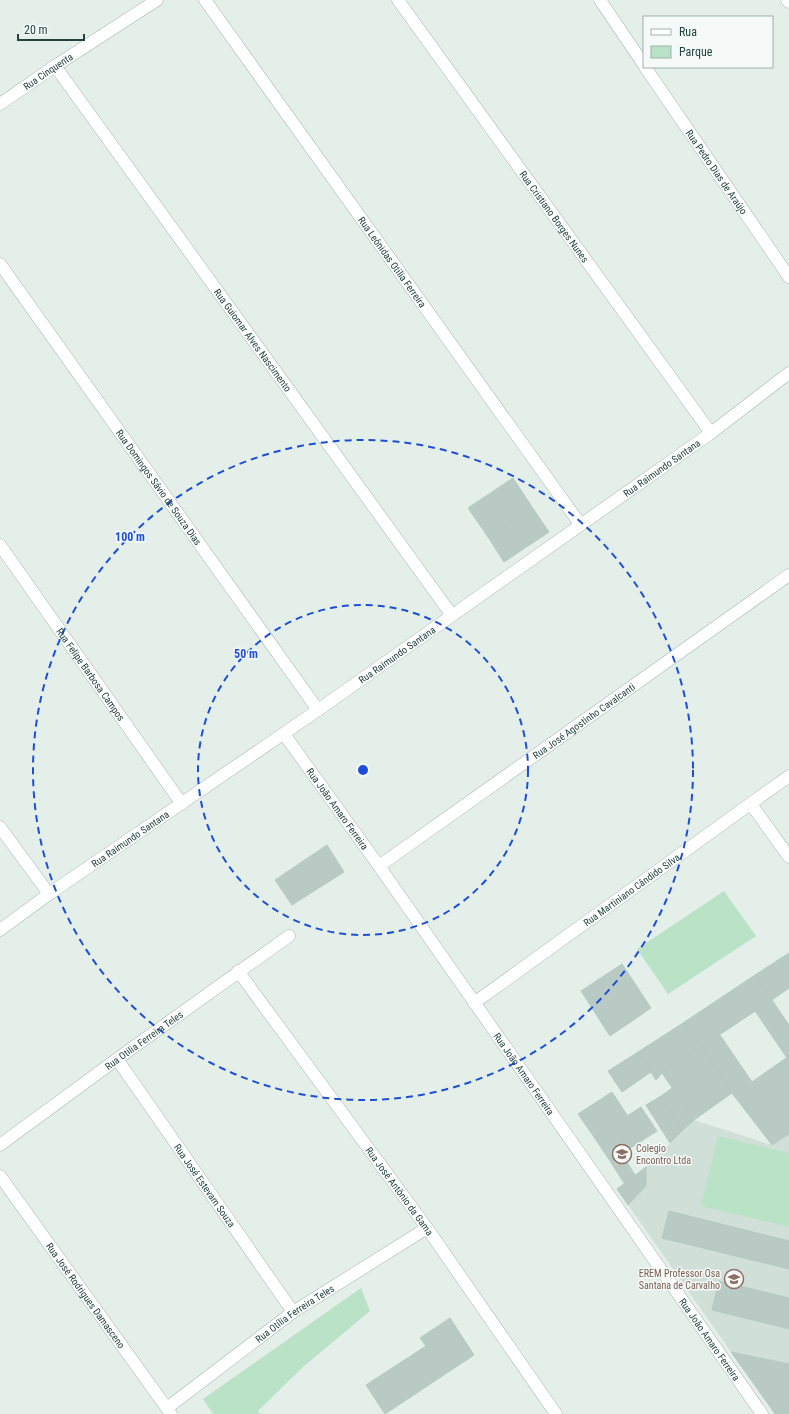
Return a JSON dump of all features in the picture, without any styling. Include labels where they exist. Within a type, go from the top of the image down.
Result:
[{"type":"street","name":"Rua Cinquenta","points":[[0,104],[55,66],[157,0]]},
{"type":"street","name":"Rua Leônidas Otília Ferreira","points":[[205,0],[580,524]]},
{"type":"street","name":"Rua Cristiano Borges Nunes","points":[[398,0],[711,432]]},
{"type":"street","name":"Rua Pedro Dias de Araújo","points":[[600,0],[643,63]]},
{"type":"street","name":"Rua Guiomar Alves Nascimento","points":[[55,66],[451,614]]},
{"type":"street","name":"Rua Pedro Dias de Araújo","points":[[646,68],[789,277]]},
{"type":"street","name":"Rua Domingos Sávio de Souza Dias","points":[[0,264],[318,710]]},
{"type":"street","name":"Rua Raimundo Santana","points":[[0,930],[48,894],[318,710],[451,614],[711,432],[789,373]]},
{"type":"street","name":"Rua Felipe Barbosa Campos","points":[[0,545],[182,804]]},
{"type":"street","name":"Rua José Agostinho Cavalcanti","points":[[379,866],[789,575]]},
{"type":"street","name":"Rua João Amaro Ferreira","points":[[284,734],[379,866],[762,1414]]},
{"type":"street","name":"Rua Martiniano Cândido Silva","points":[[474,1003],[789,776]]},
{"type":"street","points":[[751,804],[789,857]]},
{"type":"street","points":[[0,826],[48,894]]},
{"type":"street","name":"Rua Otilia Ferreira Teles","points":[[0,1145],[238,971],[289,936]]},
{"type":"street","name":"Rua José Antônio da Gama","points":[[238,971],[428,1228],[556,1414]]},
{"type":"street","name":"Rua José Estevam Souza","points":[[117,1059],[293,1312]]},
{"type":"street","name":"Rua José Rodrigues Damasceno","points":[[0,1176],[169,1411]]},
{"type":"street","name":"Rua Otília Ferreira Teles","points":[[169,1411],[293,1312],[428,1228]]},
{"type":"shaded area","name":"EREM Professor Osa Santana de Carvalho","points":[[694,1120],[772,1145],[789,1134],[789,1364],[731,1352],[628,1205],[646,1186],[646,1167]]},
{"type":"green space","points":[[724,891],[756,936],[668,994],[637,949]]},
{"type":"green space","points":[[718,1136],[789,1153],[789,1227],[701,1206]]},
{"type":"green space","points":[[361,1288],[370,1311],[303,1367],[258,1411],[260,1414],[213,1414],[203,1399]]},
{"type":"building","points":[[513,478],[532,507],[488,537],[468,508]]},
{"type":"building","points":[[532,507],[549,532],[504,562],[488,537]]},
{"type":"building","points":[[327,845],[344,872],[292,905],[275,880]]},
{"type":"building","points":[[789,953],[789,988],[772,1000],[755,975]]},
{"type":"building","points":[[622,964],[651,1008],[610,1036],[581,991]]},
{"type":"building","points":[[755,975],[772,1000],[701,1047],[683,1023]]},
{"type":"building","points":[[772,1000],[789,1025],[789,1056],[787,1058],[755,1011]]},
{"type":"building","points":[[683,1023],[701,1047],[662,1073],[656,1080],[638,1052]]},
{"type":"building","points":[[720,1035],[752,1082],[732,1093],[701,1047]]},
{"type":"building","points":[[701,1047],[732,1093],[694,1120],[662,1073]]},
{"type":"building","points":[[638,1052],[651,1072],[622,1092],[608,1071]]},
{"type":"building","points":[[789,1056],[789,1134],[772,1145],[732,1093],[752,1082]]},
{"type":"building","points":[[672,1088],[694,1120],[682,1131],[661,1096]]},
{"type":"building","points":[[612,1092],[627,1115],[594,1137],[578,1114]]},
{"type":"building","points":[[661,1096],[682,1131],[670,1143],[646,1105]]},
{"type":"building","points":[[641,1107],[657,1131],[610,1161],[594,1137]]},
{"type":"building","points":[[622,1154],[635,1175],[624,1183],[610,1161]]},
{"type":"building","points":[[646,1167],[646,1186],[628,1205],[617,1189]]},
{"type":"building","points":[[669,1211],[789,1241],[789,1269],[662,1238]]},
{"type":"building","points":[[719,1281],[789,1298],[789,1329],[712,1310]]},
{"type":"building","points":[[450,1318],[474,1355],[385,1414],[366,1385],[426,1346],[420,1338]]},
{"type":"building","points":[[731,1352],[789,1364],[789,1387],[766,1401]]},
{"type":"building","points":[[789,1387],[789,1414],[775,1414],[766,1401]]},
{"type":"place","name":"Colegio Encontro Ltda","points":[[622,1154]]},
{"type":"place","name":"EREM Professor Osa Santana de Carvalho","points":[[734,1279]]}]
